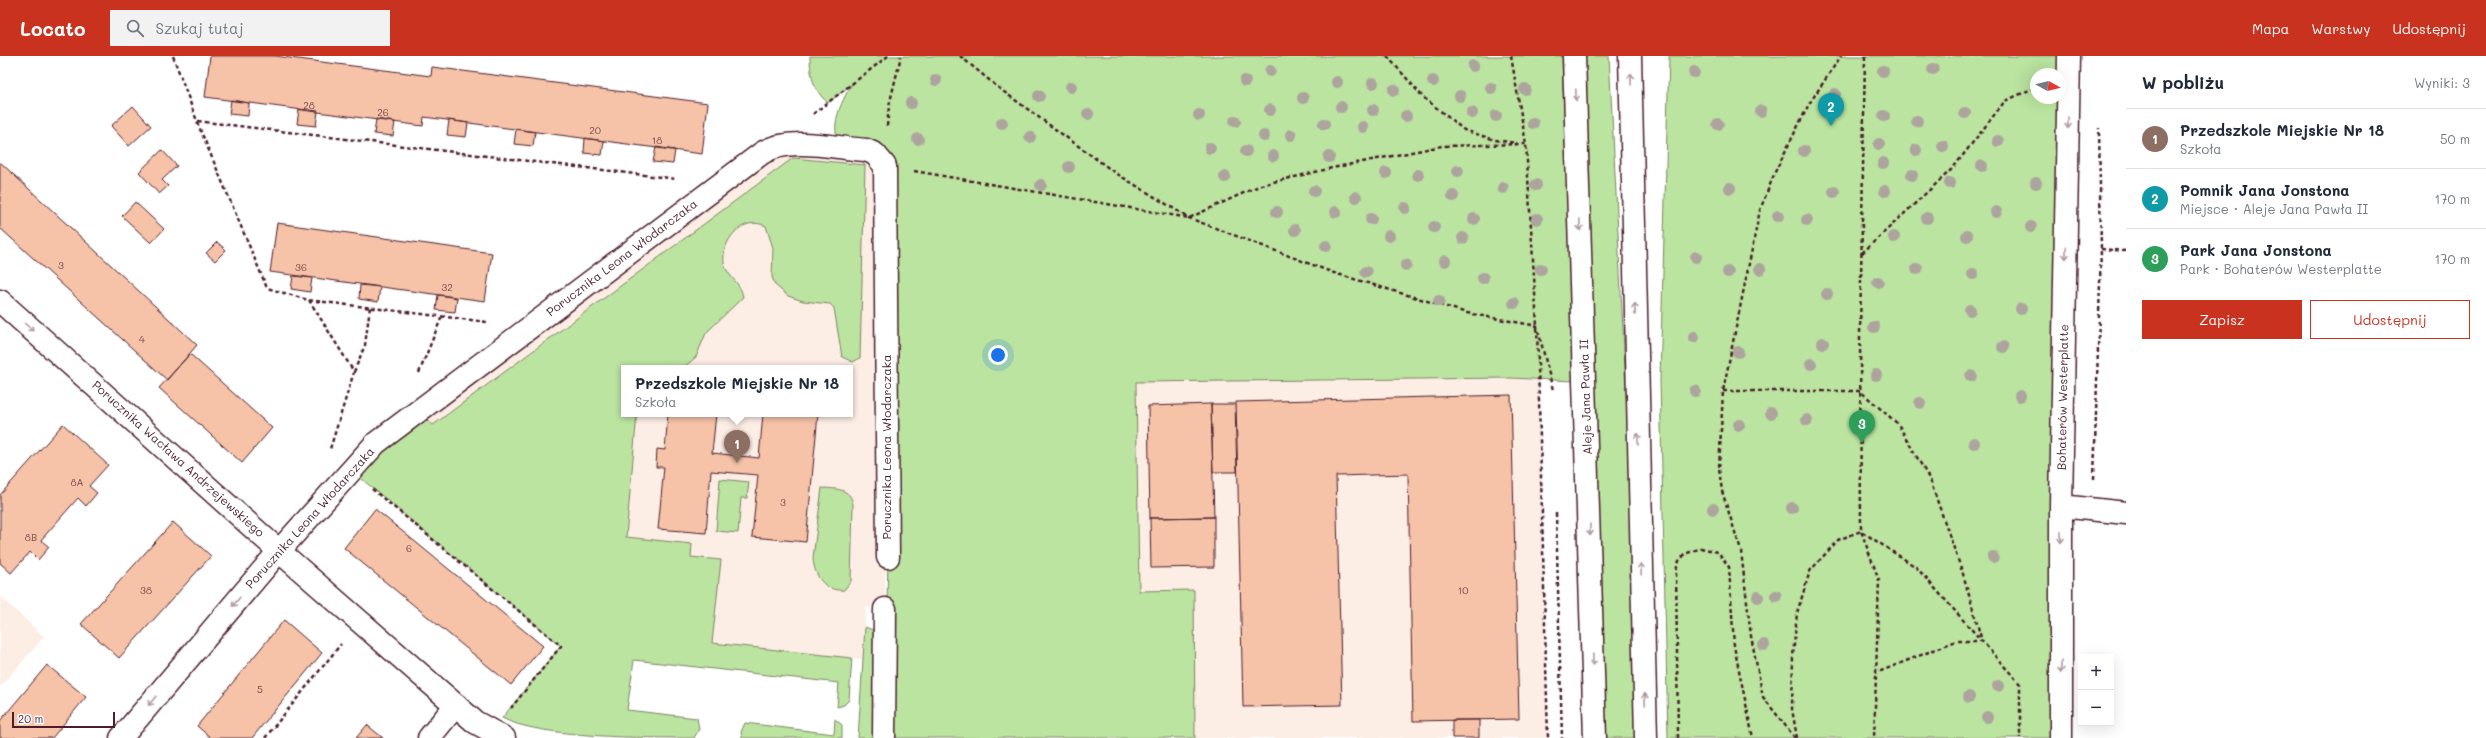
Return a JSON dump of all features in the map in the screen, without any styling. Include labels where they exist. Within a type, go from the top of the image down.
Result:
[{"type":"street","name":"Aleje Jana Pawła II","points":[[1574,56],[1595,738]]},
{"type":"street","points":[[1630,56],[1646,738]]},
{"type":"street","name":"Bohaterów Westerplatte","points":[[2061,738],[2062,506],[2069,56]]},
{"type":"street","name":"Porucznika Leona Włodarczaka","points":[[121,738],[279,551],[376,444],[769,149],[784,145],[866,150],[875,154],[885,166],[888,557]]},
{"type":"street","name":"Porucznika Wacława Andrzejewskiego","points":[[0,301],[279,551],[475,722],[498,735]]},
{"type":"street","points":[[2062,506],[2126,513]]},
{"type":"street","points":[[884,738],[885,609]]},
{"type":"street","points":[[429,738],[456,705]]},
{"type":"path","points":[[173,56],[197,121],[267,288],[308,300],[531,327]]},
{"type":"path","points":[[810,117],[888,56]]},
{"type":"path","points":[[901,56],[889,106],[885,166],[1189,218],[1334,272],[1467,314],[1537,326]]},
{"type":"path","points":[[960,56],[1000,90],[1114,172],[1189,218]]},
{"type":"path","points":[[1387,56],[1422,97],[1464,130],[1495,140],[1526,144]]},
{"type":"path","points":[[1511,56],[1526,144],[1537,326],[1548,738]]},
{"type":"path","points":[[1796,738],[1763,697],[1751,636],[1741,551],[1722,491],[1719,468],[1722,391],[1760,210],[1775,172],[1809,104],[1841,56]]},
{"type":"path","points":[[1865,56],[1861,253],[1861,532],[1879,580],[1874,738]]},
{"type":"path","points":[[1861,253],[1953,168],[2005,101],[2030,90]]},
{"type":"path","points":[[197,121],[722,184]]},
{"type":"path","points":[[2093,509],[2101,249],[2099,125]]},
{"type":"path","points":[[1189,218],[1261,184],[1332,168],[1442,146],[1526,144]]},
{"type":"path","points":[[2101,249],[2126,251]]},
{"type":"path","points":[[308,300],[354,372]]},
{"type":"path","points":[[328,455],[354,372],[365,345],[370,307]]},
{"type":"path","points":[[1537,326],[1554,391]]},
{"type":"path","points":[[1722,391],[1860,391],[1898,424],[1930,480],[1963,574],[1982,641]]},
{"type":"path","points":[[390,504],[561,646],[498,735]]},
{"type":"path","points":[[1556,509],[1562,738]]},
{"type":"path","points":[[1796,738],[1792,709],[1793,656],[1797,613],[1810,571],[1838,540],[1861,532]]},
{"type":"path","points":[[1861,532],[1916,567],[2020,684],[2020,738]]},
{"type":"path","points":[[1678,738],[1676,570],[1679,561],[1685,554],[1701,548],[1718,552],[1729,567],[1732,634],[1753,738]]},
{"type":"path","points":[[265,738],[360,621]]},
{"type":"path","points":[[1876,673],[1956,641],[1982,641]]},
{"type":"shaded area","points":[[866,150],[886,187],[885,609],[866,607],[863,659],[676,639],[418,412],[762,153]]},
{"type":"shaded area","points":[[1539,378],[1548,738],[1195,738],[1195,723],[1139,591],[1136,382]]},
{"type":"shaded area","points":[[0,596],[44,637],[0,687]]},
{"type":"green space","points":[[810,56],[1562,56],[1574,381],[1511,378],[1136,382],[1139,591],[1194,590],[1195,738],[884,738],[888,557],[886,176],[843,145],[836,134],[839,111],[852,84],[828,103],[819,93],[813,82]]},
{"type":"green space","points":[[1584,56],[1609,56],[1631,488],[1638,738],[1603,738]]},
{"type":"green space","points":[[1669,56],[2069,56],[2061,738],[1668,738],[1660,380]]},
{"type":"green space","points":[[793,158],[865,165],[860,358],[853,362],[842,357],[834,308],[830,304],[803,301],[788,296],[775,285],[772,277],[773,248],[766,226],[757,223],[749,224],[735,232],[726,246],[724,263],[728,272],[740,287],[743,297],[706,333],[696,357],[687,365],[621,365],[621,417],[637,417],[626,537],[692,544],[691,557],[721,560],[712,643],[852,658],[849,700],[844,705],[837,707],[839,683],[634,660],[627,710],[697,718],[699,729],[694,738],[595,736],[541,730],[519,725],[502,718],[561,646],[351,470],[418,412],[433,425]]},
{"type":"green space","points":[[720,479],[749,482],[747,498],[741,498],[738,533],[716,531]]},
{"type":"green space","points":[[822,488],[838,489],[846,492],[853,504],[851,581],[844,590],[837,590],[826,586],[818,577],[814,565],[813,558]]},
{"type":"green space","points":[[865,627],[873,630],[877,640],[875,731],[872,738],[858,738]]},
{"type":"green space","points":[[835,719],[842,725],[842,738],[742,738],[741,732],[745,723],[834,734]]},
{"type":"building","points":[[210,56],[275,56],[431,76],[432,67],[708,103],[702,154],[424,117],[423,126],[205,97]]},
{"type":"building","points":[[231,100],[249,103],[248,116],[229,114]]},
{"type":"building","points":[[133,106],[151,126],[129,146],[111,126]]},
{"type":"building","points":[[299,109],[318,111],[316,126],[297,124]]},
{"type":"building","points":[[376,119],[395,122],[393,136],[374,134]]},
{"type":"building","points":[[449,120],[468,123],[466,137],[447,135]]},
{"type":"building","points":[[516,129],[535,132],[533,146],[514,144]]},
{"type":"building","points":[[585,138],[604,141],[602,155],[584,153]]},
{"type":"building","points":[[656,147],[675,150],[673,164],[653,162]]},
{"type":"building","points":[[162,150],[177,166],[162,180],[168,186],[159,194],[139,172]]},
{"type":"building","points":[[0,162],[197,345],[167,380],[0,228]]},
{"type":"building","points":[[135,202],[164,229],[151,243],[122,216]]},
{"type":"building","points":[[277,223],[492,253],[485,301],[270,272]]},
{"type":"building","points":[[217,242],[226,250],[215,261],[206,253]]},
{"type":"building","points":[[293,276],[312,278],[310,292],[291,289]]},
{"type":"building","points":[[360,285],[380,287],[378,302],[359,299]]},
{"type":"building","points":[[438,295],[457,298],[455,312],[436,310]]},
{"type":"building","points":[[190,354],[272,428],[242,463],[159,388]]},
{"type":"building","points":[[1511,395],[1519,719],[1413,721],[1408,474],[1336,476],[1342,705],[1243,707],[1236,402]]},
{"type":"building","points":[[1211,404],[1235,404],[1237,472],[1213,472]]},
{"type":"building","points":[[1211,404],[1214,517],[1150,518],[1148,406]]},
{"type":"building","points":[[668,417],[716,417],[712,453],[759,458],[763,417],[818,417],[806,542],[752,537],[758,475],[711,471],[706,533],[658,529],[664,467],[656,467],[657,449],[665,450]]},
{"type":"building","points":[[63,424],[108,465],[89,486],[97,493],[86,506],[78,498],[41,540],[49,547],[38,560],[30,552],[11,573],[0,563],[0,495]]},
{"type":"building","points":[[375,509],[543,646],[511,685],[344,548]]},
{"type":"building","points":[[1214,517],[1214,567],[1151,568],[1150,518]]},
{"type":"building","points":[[173,522],[211,556],[119,658],[81,624]]},
{"type":"building","points":[[284,620],[322,653],[252,738],[211,738],[197,726]]},
{"type":"building","points":[[47,665],[86,697],[52,738],[0,738],[0,721]]},
{"type":"building","points":[[1452,720],[1479,720],[1479,738],[1452,738]]},
{"type":"building","points":[[367,725],[383,738],[356,738]]},
{"type":"place","name":"Pomnik Jana Jonstona","points":[[1831,126]]},
{"type":"place","name":"Park Jana Jonstona","points":[[1862,443]]},
{"type":"place","name":"Przedszkole Miejskie Nr 18","points":[[737,463]]}]
